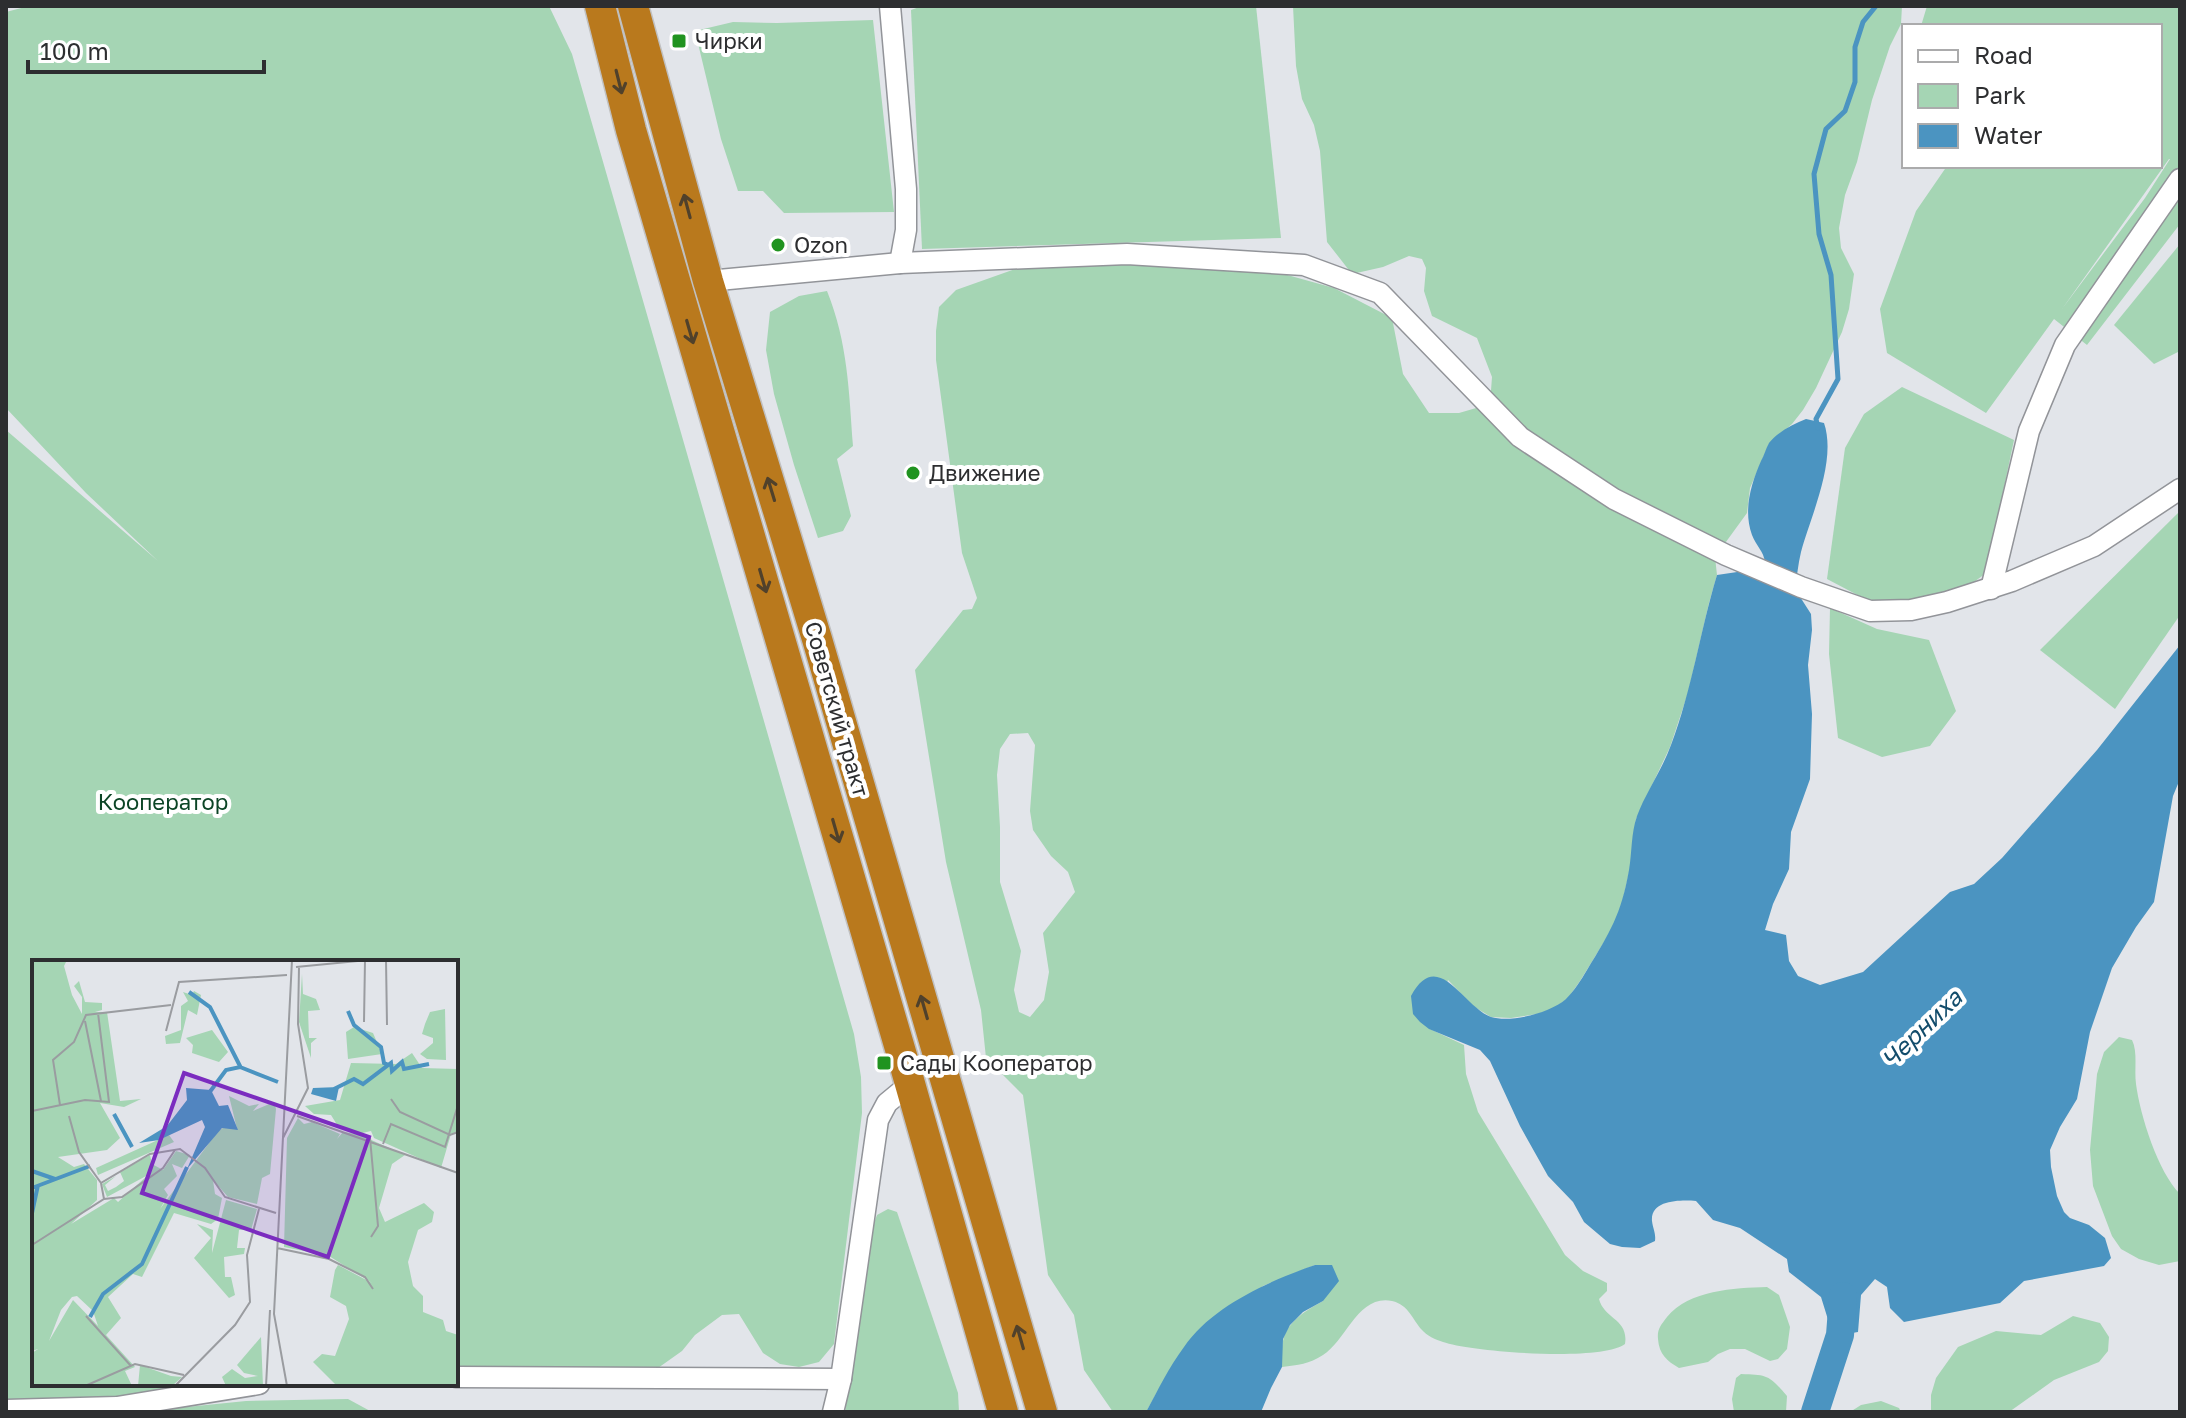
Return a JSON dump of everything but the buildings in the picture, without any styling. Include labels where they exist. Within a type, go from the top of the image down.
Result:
[{"type":"highway","name":"Советский тракт","points":[[600,6],[631,130],[1003,1412]]},
{"type":"highway","name":"Советский тракт","points":[[633,6],[708,281],[817,639],[1042,1412]]},
{"type":"street","points":[[890,6],[906,189],[906,230],[900,263]]},
{"type":"street","points":[[1991,589],[2029,431],[2065,345],[2180,179]]},
{"type":"street","points":[[708,281],[900,263],[1127,254],[1304,265],[1380,293],[1520,437],[1614,499],[1701,543],[1801,587],[1870,611],[1911,610],[1991,589],[2094,546],[2180,489]]},
{"type":"street","points":[[833,1412],[841,1379],[878,1120],[887,1103],[910,1084]]},
{"type":"street","points":[[458,1377],[841,1379]]},
{"type":"street","points":[[6,1410],[117,1407],[247,1386]]},
{"type":"green space","name":"Кооператор","points":[[29,6],[549,6],[572,54],[854,1034],[861,1077],[862,1113],[834,1344],[819,1362],[799,1367],[780,1364],[763,1353],[739,1314],[722,1315],[658,1368],[627,1379],[458,1372],[458,960],[32,960],[32,1386],[211,1386],[138,1400],[6,1401],[6,430],[158,561],[86,493],[6,408],[6,12]]},
{"type":"green space","points":[[922,6],[1256,6],[1281,238],[922,249],[911,10]]},
{"type":"green space","points":[[1293,6],[1902,6],[1901,24],[1890,46],[1872,100],[1857,162],[1845,195],[1839,228],[1841,248],[1854,274],[1842,332],[1803,410],[1769,444],[1750,488],[1747,513],[1715,557],[1717,575],[1688,693],[1670,747],[1636,819],[1630,868],[1621,908],[1612,929],[1568,998],[1553,1009],[1511,1018],[1491,1017],[1473,1006],[1448,980],[1430,1029],[1464,1045],[1466,1074],[1478,1112],[1565,1255],[1583,1271],[1607,1283],[1607,1291],[1599,1299],[1623,1329],[1625,1344],[1591,1353],[1565,1354],[1458,1346],[1426,1334],[1398,1303],[1380,1301],[1361,1311],[1323,1355],[1298,1365],[1282,1367],[1285,1334],[1298,1317],[1323,1301],[1315,1265],[1263,1286],[1161,1385],[1146,1412],[1113,1412],[1084,1370],[1074,1315],[1048,1275],[1023,1095],[986,1058],[981,1010],[946,862],[915,670],[963,610],[972,609],[977,598],[962,553],[936,360],[939,307],[956,290],[1024,266],[1153,262],[1273,271],[1334,288],[1392,318],[1403,374],[1429,413],[1459,413],[1490,404],[1492,377],[1477,338],[1432,316],[1424,291],[1426,268],[1422,259],[1409,256],[1383,267],[1352,274],[1327,242],[1320,151],[1314,125],[1302,99],[1296,66]],"holes":[[[1028,733],[1035,745],[1030,811],[1033,830],[1051,856],[1068,872],[1075,892],[1043,933],[1049,972],[1044,1000],[1030,1017],[1019,1012],[1014,990],[1021,951],[1000,882],[997,775],[1000,749],[1010,734]]]},
{"type":"green space","points":[[1927,6],[2180,6],[2180,224],[2087,345],[2054,319],[1986,413],[1887,353],[1880,309],[1916,211],[1946,168],[2162,168],[2162,24],[1922,24]],"holes":[[[2169,159],[2170,159],[2145,198],[2062,309]]]},
{"type":"green space","points":[[873,20],[894,212],[784,213],[763,191],[738,191],[721,139],[695,31],[733,22]]},
{"type":"green space","points":[[2180,244],[2180,351],[2154,364],[2114,325]]},
{"type":"green space","points":[[827,291],[839,330],[849,387],[853,446],[837,459],[851,516],[843,531],[818,538],[774,394],[766,350],[770,312],[799,296]]},
{"type":"green space","points":[[1902,387],[2014,440],[1986,573],[1953,598],[1912,607],[1867,600],[1827,579],[1845,448],[1864,414]]},
{"type":"green space","points":[[2180,511],[2180,615],[2115,709],[2040,650]]},
{"type":"green space","points":[[1830,608],[1877,629],[1929,640],[1956,711],[1930,746],[1882,757],[1838,738],[1829,654]]},
{"type":"green space","points":[[2119,1037],[2132,1040],[2141,1111],[2157,1158],[2180,1194],[2180,1261],[2159,1265],[2121,1249],[2112,1236],[2093,1186],[2090,1150],[2097,1074],[2104,1052]]},
{"type":"green space","points":[[888,1209],[897,1212],[958,1393],[959,1412],[845,1412],[874,1223],[877,1215]]},
{"type":"green space","points":[[1767,1287],[1779,1295],[1790,1327],[1787,1349],[1778,1359],[1770,1361],[1745,1349],[1730,1349],[1708,1362],[1679,1368],[1662,1353],[1658,1339],[1660,1327],[1676,1308],[1687,1301],[1713,1292]]},
{"type":"green space","points":[[2073,1316],[2100,1323],[2109,1337],[2108,1351],[2099,1362],[2054,1380],[2009,1412],[1931,1412],[1931,1395],[1936,1378],[1958,1347],[1996,1331],[2041,1335]]},
{"type":"green space","points":[[1741,1374],[1772,1380],[1787,1396],[1786,1412],[1734,1412],[1732,1399],[1736,1378]]},
{"type":"green space","points":[[348,1399],[372,1412],[137,1412],[246,1401]]},
{"type":"green space","points":[[1881,1401],[1899,1408],[1901,1412],[1850,1412],[1861,1405]]},
{"type":"water","points":[[1806,419],[1824,423],[1827,438],[1825,471],[1801,552],[1795,589],[1811,614],[1808,665],[1812,714],[1810,779],[1791,832],[1789,869],[1765,930],[1786,935],[1789,961],[1798,976],[1820,985],[1863,972],[1950,892],[1974,884],[2002,858],[2097,750],[2180,645],[2180,779],[2173,796],[2154,902],[2112,968],[2090,1032],[2077,1099],[2050,1150],[2057,1196],[2064,1212],[2070,1218],[2089,1225],[2105,1238],[2111,1258],[2104,1266],[2024,1281],[2000,1303],[1904,1322],[1890,1308],[1887,1287],[1875,1279],[1861,1295],[1858,1332],[1840,1335],[1830,1326],[1821,1297],[1789,1272],[1787,1259],[1740,1228],[1713,1220],[1696,1201],[1668,1202],[1656,1208],[1652,1221],[1655,1241],[1640,1248],[1610,1244],[1584,1222],[1573,1202],[1548,1176],[1520,1126],[1490,1061],[1480,1050],[1429,1029],[1420,1022],[1413,1014],[1411,996],[1421,982],[1431,977],[1441,978],[1481,1011],[1491,1017],[1509,1019],[1550,1009],[1566,999],[1577,985],[1614,923],[1626,886],[1635,823],[1678,724],[1717,575],[1744,571],[1765,563],[1752,535],[1748,516],[1749,497],[1757,470],[1773,439]]},
{"type":"water","points":[[1315,1265],[1332,1265],[1339,1281],[1323,1301],[1303,1312],[1290,1325],[1283,1339],[1282,1367],[1261,1412],[1146,1412],[1179,1355],[1210,1319],[1261,1287]]},
{"type":"waterway","points":[[1818,428],[1816,419],[1838,379],[1831,275],[1819,234],[1814,174],[1826,129],[1845,111],[1855,82],[1855,47],[1863,22],[1876,6]]},
{"type":"waterway","name":"Черниха","points":[[1815,1412],[1840,1335],[1843,1296]]},
{"type":"place","name":"Чирки","points":[[679,41]]},
{"type":"place","name":"Ozon","points":[[778,245]]},
{"type":"place","name":"Движение","points":[[913,473]]},
{"type":"place","name":"Сады Кооператор","points":[[884,1063]]}]
